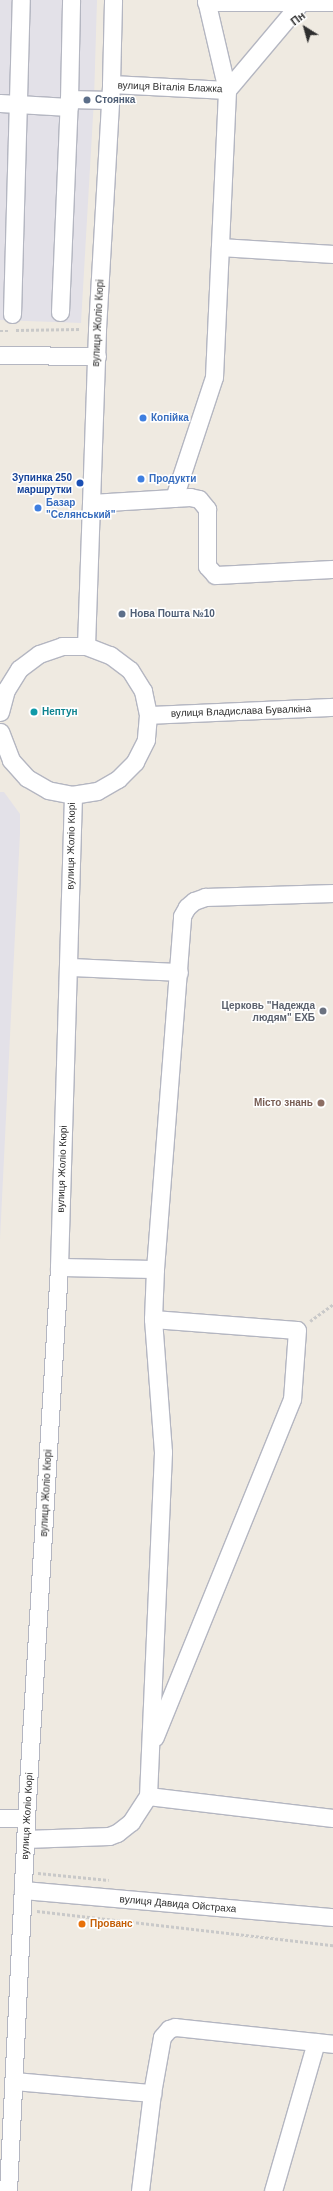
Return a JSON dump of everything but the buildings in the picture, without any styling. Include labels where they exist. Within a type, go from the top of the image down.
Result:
[{"type":"street","points":[[12,314],[21,0]]},
{"type":"street","points":[[60,312],[69,103],[71,0]]},
{"type":"street","name":"вулиця Жоліо Кюрі","points":[[86,646],[98,329],[113,0]]},
{"type":"street","points":[[174,498],[214,376],[226,90],[206,1],[333,2]]},
{"type":"street","name":"вулиця Віталія Блажка","points":[[0,103],[18,105],[69,103],[110,92],[226,90],[301,1]]},
{"type":"street","points":[[220,247],[333,254]]},
{"type":"street","points":[[0,355],[97,356]]},
{"type":"street","points":[[91,502],[195,498],[205,505],[208,520],[206,562],[209,570],[215,575],[333,569]]},
{"type":"street","name":"вулиця Жоліо Кюрі","points":[[0,712],[11,671],[19,669],[39,654],[62,646],[86,646],[110,655],[130,670],[143,691],[148,715],[146,740],[135,762],[118,780],[97,791],[73,794],[48,790],[27,778],[11,760],[0,732]]},
{"type":"street","name":"вулиця Владислава Бувалкіна","points":[[148,715],[333,708]]},
{"type":"street","name":"вулиця Жоліо Кюрі","points":[[8,2191],[26,1818],[59,1267],[73,794]]},
{"type":"street","points":[[26,1839],[108,1836],[124,1828],[148,1796],[163,1452],[153,1319],[155,1269],[179,972],[182,916],[187,907],[194,901],[206,896],[333,893]]},
{"type":"street","points":[[69,967],[179,972]]},
{"type":"street","points":[[59,1267],[155,1269]]},
{"type":"street","points":[[150,1748],[292,1399],[296,1330],[153,1319]]},
{"type":"street","points":[[148,1796],[333,1818]]},
{"type":"street","points":[[0,1818],[26,1818]]},
{"type":"street","name":"вулиця Давида Ойстраха","points":[[23,1890],[333,1917]]},
{"type":"street","points":[[140,2191],[152,2092],[162,2037],[169,2029],[175,2027],[333,2044]]},
{"type":"street","points":[[273,2191],[316,2042]]},
{"type":"street","points":[[14,2081],[152,2092]]},
{"type":"path","points":[[0,331],[98,329]]},
{"type":"path","points":[[296,1330],[333,1304]]},
{"type":"path","points":[[22,1909],[333,1945]]},
{"type":"shaded area","points":[[0,0],[97,0],[94,99],[81,323],[0,320]]},
{"type":"shaded area","points":[[0,792],[4,792],[20,814],[20,833],[0,1239]]},
{"type":"place","name":"Стоянка","points":[[87,100]]},
{"type":"place","name":"Копійка","points":[[143,418]]},
{"type":"place","name":"Продукти","points":[[141,479]]},
{"type":"place","name":"Зупинка 250 маршрутки","points":[[80,483]]},
{"type":"place","name":"Базар \"Селянський\"","points":[[38,508]]},
{"type":"place","name":"Нова Пошта №10","points":[[122,614]]},
{"type":"place","name":"Нептун","points":[[34,712]]},
{"type":"place","name":"Церковь \"Надежда людям\" ЕХБ","points":[[323,1011]]},
{"type":"place","name":"Місто знань","points":[[321,1103]]},
{"type":"place","name":"Прованс","points":[[82,1924]]}]
